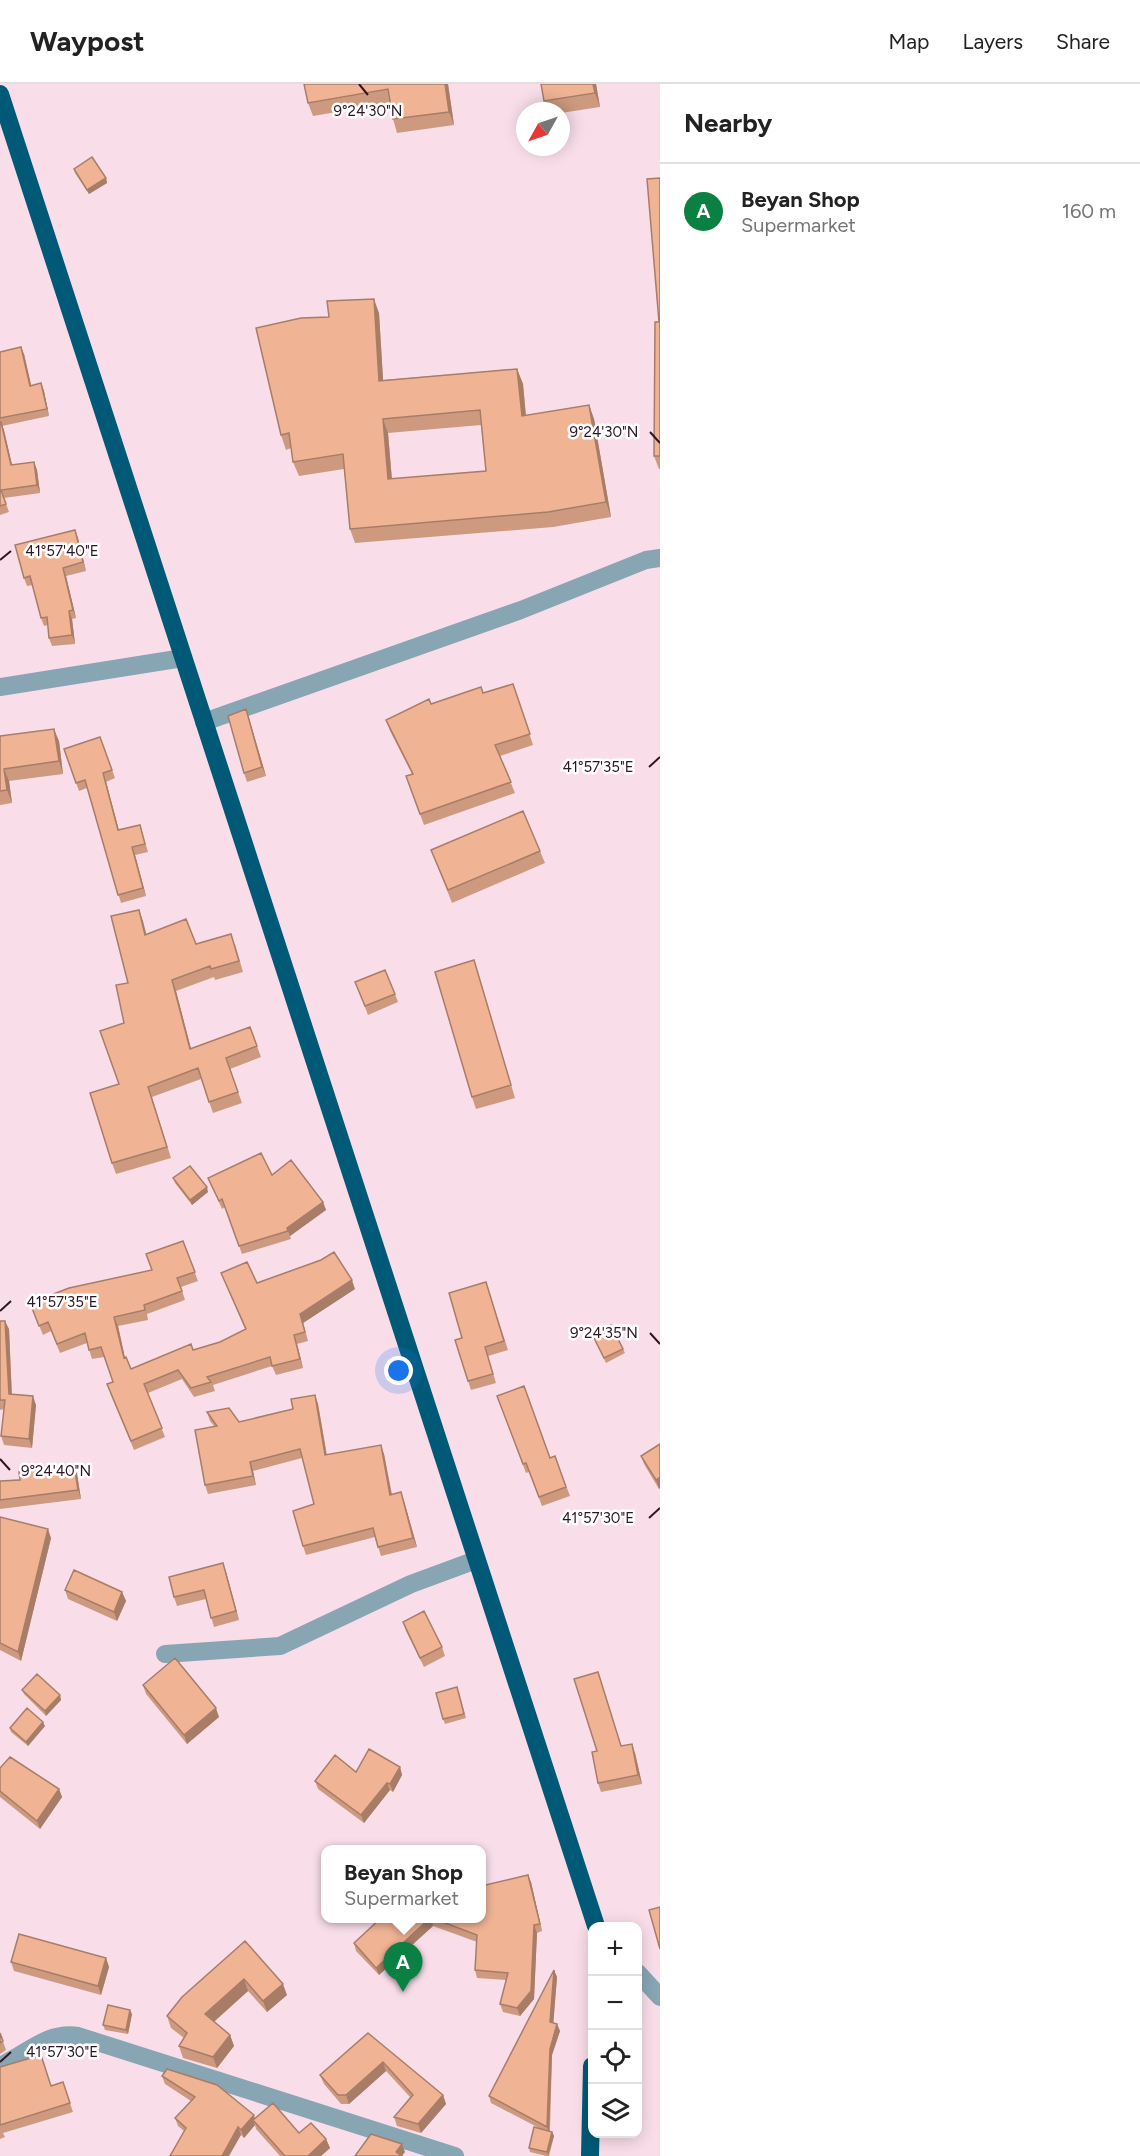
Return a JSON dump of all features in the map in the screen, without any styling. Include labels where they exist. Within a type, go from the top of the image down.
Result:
[{"type":"highway","points":[[0,94],[595,1922]]},
{"type":"highway","points":[[590,2156],[592,2084]]},
{"type":"street","points":[[204,722],[521,610],[646,560],[660,558]]},
{"type":"street","points":[[0,687],[183,658]]},
{"type":"street","points":[[165,1654],[280,1646],[411,1584],[476,1560]]},
{"type":"street","points":[[641,1976],[660,1997]]},
{"type":"street","points":[[0,2066],[21,2056],[45,2039],[63,2033],[455,2156]]},
{"type":"building","points":[[304,84],[445,84],[449,112],[393,119],[388,89],[308,103]]},
{"type":"building","points":[[541,84],[593,84],[595,93],[544,101]]},
{"type":"building","points":[[92,157],[106,178],[87,190],[74,169]]},
{"type":"building","points":[[660,178],[660,456],[654,456],[655,322],[659,322],[647,179]]},
{"type":"building","points":[[374,299],[379,381],[517,369],[522,416],[589,405],[606,502],[548,512],[350,529],[343,454],[293,462],[289,433],[281,435],[256,328],[301,318],[329,317],[327,301]],"holes":[[[480,410],[486,471],[388,479],[383,419]]]},
{"type":"building","points":[[21,347],[30,386],[41,383],[47,409],[0,418],[0,352]]},
{"type":"building","points":[[0,422],[11,465],[34,462],[37,485],[1,490],[6,504],[0,506]]},
{"type":"building","points":[[75,530],[83,562],[63,568],[73,610],[69,611],[72,635],[49,638],[47,617],[41,618],[30,576],[24,578],[15,545]]},
{"type":"building","points":[[513,684],[530,734],[495,745],[511,782],[420,814],[406,776],[413,774],[386,720],[429,699],[431,704],[481,687],[483,693]]},
{"type":"building","points":[[246,709],[262,767],[244,773],[228,716]]},
{"type":"building","points":[[54,729],[59,761],[4,769],[7,790],[0,791],[0,736]]},
{"type":"building","points":[[100,737],[112,770],[103,773],[118,830],[140,825],[145,844],[132,847],[143,888],[118,895],[85,780],[76,783],[64,749]]},
{"type":"building","points":[[523,811],[540,851],[448,890],[431,850]]},
{"type":"building","points":[[139,910],[145,935],[186,919],[196,944],[231,934],[239,961],[211,969],[210,966],[172,980],[190,1049],[250,1027],[257,1046],[226,1058],[238,1092],[209,1102],[198,1068],[148,1087],[167,1147],[112,1163],[90,1093],[119,1084],[100,1031],[124,1023],[116,985],[128,983],[111,916]]},
{"type":"building","points":[[474,960],[511,1085],[472,1097],[435,972]]},
{"type":"building","points":[[385,970],[395,994],[365,1006],[355,982]]},
{"type":"building","points":[[261,1153],[272,1175],[291,1160],[323,1202],[287,1228],[288,1231],[239,1246],[222,1199],[219,1201],[208,1178]]},
{"type":"building","points":[[190,1166],[207,1187],[190,1200],[173,1178]]},
{"type":"building","points":[[183,1241],[195,1272],[177,1278],[182,1291],[144,1305],[145,1310],[114,1317],[124,1358],[126,1357],[131,1369],[191,1344],[193,1350],[220,1342],[246,1329],[221,1273],[247,1262],[257,1283],[321,1260],[334,1252],[352,1280],[300,1314],[305,1332],[294,1335],[300,1359],[272,1366],[270,1357],[207,1377],[211,1382],[191,1388],[178,1370],[144,1384],[162,1428],[131,1441],[107,1384],[113,1382],[101,1347],[89,1350],[85,1333],[57,1344],[48,1322],[39,1326],[30,1303],[69,1288],[152,1270],[146,1254]]},
{"type":"building","points":[[486,1282],[504,1341],[485,1347],[493,1374],[468,1381],[455,1340],[462,1338],[449,1293]]},
{"type":"building","points":[[0,1321],[5,1321],[9,1394],[33,1396],[29,1439],[1,1436],[5,1400],[0,1400]]},
{"type":"building","points":[[611,1325],[623,1349],[604,1358],[592,1334]]},
{"type":"building","points":[[524,1386],[550,1458],[555,1456],[566,1487],[539,1497],[526,1463],[523,1464],[497,1396]]},
{"type":"building","points":[[315,1395],[325,1455],[381,1445],[390,1495],[401,1492],[413,1538],[378,1547],[373,1528],[303,1546],[293,1511],[314,1504],[300,1449],[250,1462],[253,1476],[205,1485],[195,1430],[217,1426],[207,1412],[229,1408],[239,1422],[293,1409],[291,1399]]},
{"type":"building","points":[[660,1444],[660,1477],[656,1480],[641,1456]]},
{"type":"building","points":[[74,1465],[78,1490],[0,1500],[0,1481],[20,1480],[19,1472]]},
{"type":"building","points":[[0,1517],[48,1529],[18,1652],[0,1643]]},
{"type":"building","points":[[223,1563],[236,1611],[211,1618],[204,1590],[174,1597],[169,1577]]},
{"type":"building","points":[[74,1570],[122,1592],[114,1612],[65,1590]]},
{"type":"building","points":[[424,1611],[442,1647],[420,1658],[403,1622]]},
{"type":"building","points":[[175,1658],[216,1708],[184,1735],[143,1685]]},
{"type":"building","points":[[598,1672],[621,1746],[632,1744],[638,1775],[598,1783],[592,1752],[597,1751],[574,1679]]},
{"type":"building","points":[[37,1674],[60,1695],[45,1711],[22,1690]]},
{"type":"building","points":[[457,1687],[464,1714],[443,1719],[436,1693]]},
{"type":"building","points":[[27,1708],[43,1722],[26,1742],[10,1728]]},
{"type":"building","points":[[369,1749],[400,1767],[390,1784],[387,1783],[361,1815],[315,1781],[335,1755],[356,1772]]},
{"type":"building","points":[[10,1757],[59,1789],[37,1821],[0,1791],[0,1768]]},
{"type":"building","points":[[528,1875],[540,1924],[534,1925],[531,1991],[517,2008],[500,2004],[508,1973],[475,1970],[477,1935],[445,1923],[486,1923],[486,1885]]},
{"type":"building","points":[[660,1907],[660,1949],[649,1910]]},
{"type":"building","points":[[376,1923],[425,1923],[376,1968],[354,1943]]},
{"type":"building","points":[[19,1934],[106,1958],[98,1986],[11,1962]]},
{"type":"building","points":[[245,1941],[283,1984],[263,2001],[244,1979],[205,2014],[230,2035],[213,2057],[179,2046],[187,2033],[167,2016],[182,1997]]},
{"type":"building","points":[[554,1970],[550,2022],[557,2024],[550,2049],[547,2127],[489,2096]]},
{"type":"building","points":[[108,2005],[130,2010],[126,2030],[103,2025]]},
{"type":"building","points":[[368,2033],[443,2095],[418,2124],[394,2117],[413,2095],[383,2062],[346,2095],[338,2095],[320,2075]]},
{"type":"building","points":[[41,2055],[51,2086],[63,2082],[70,2103],[0,2125],[0,2067]]},
{"type":"building","points":[[167,2069],[217,2085],[254,2115],[241,2130],[238,2127],[222,2156],[170,2156],[186,2128],[175,2118],[195,2097],[162,2076]]},
{"type":"building","points":[[273,2103],[299,2133],[311,2123],[326,2139],[308,2156],[285,2156],[253,2120]]},
{"type":"building","points":[[534,2127],[552,2132],[547,2152],[529,2148]]},
{"type":"building","points":[[371,2134],[402,2144],[396,2152],[402,2156],[355,2156]]},
{"type":"place","name":"Beyan Shop","points":[[403,1992]]}]
